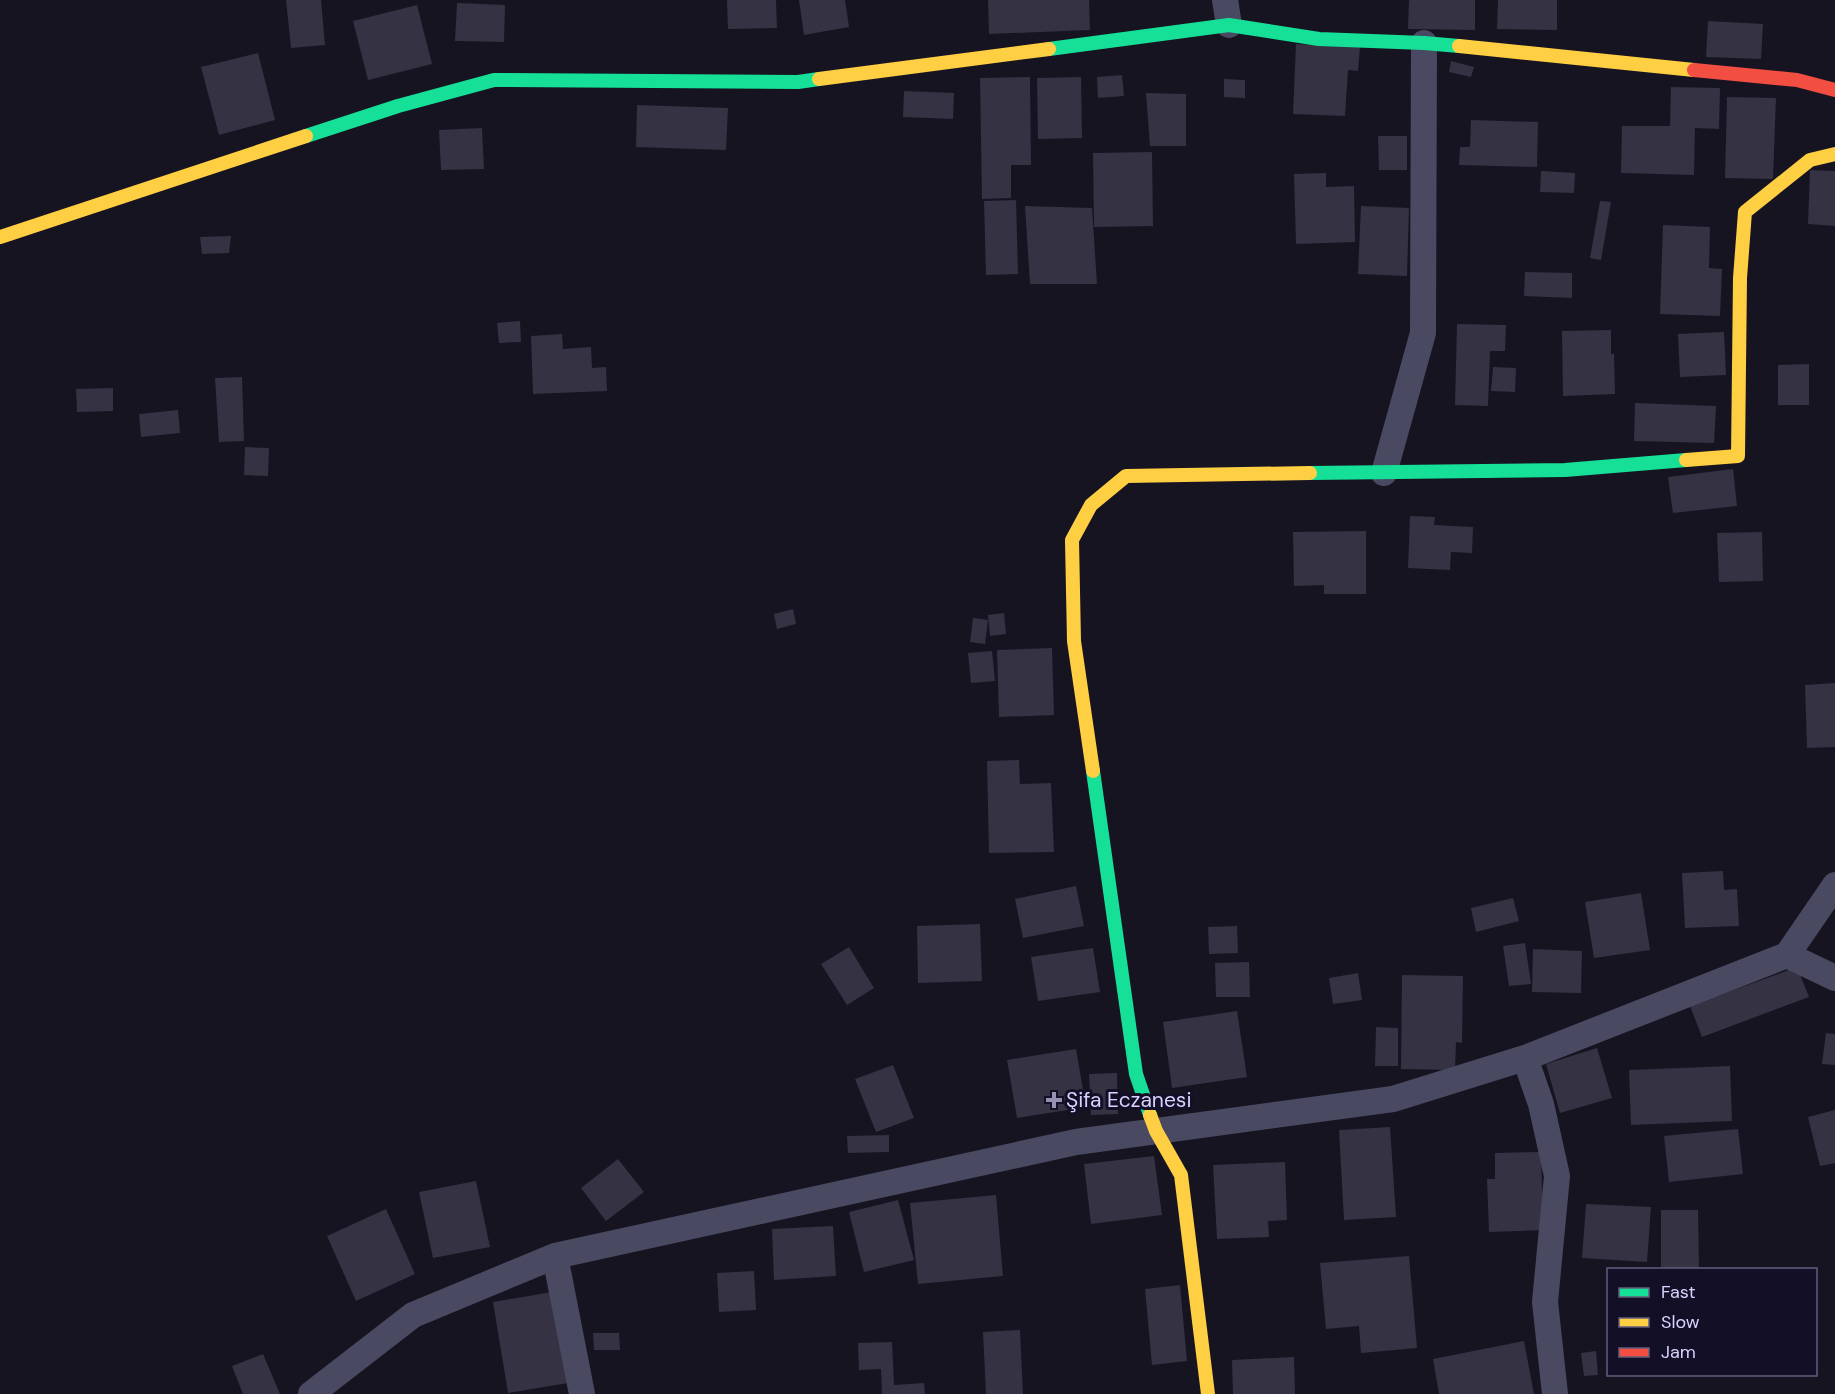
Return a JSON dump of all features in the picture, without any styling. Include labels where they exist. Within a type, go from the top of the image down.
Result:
[{"type":"street","points":[[1225,0],[1228,25]]},
{"type":"street","points":[[0,237],[398,106],[494,80],[798,82],[1228,25],[1319,39],[1424,44],[1797,80],[1835,90]]},
{"type":"street","points":[[1384,473],[1423,333],[1424,44]]},
{"type":"street","points":[[1208,1394],[1181,1175],[1156,1131],[1136,1074],[1074,641],[1072,540],[1091,505],[1126,476],[1565,470],[1738,456],[1740,278],[1746,212],[1810,160],[1835,154]]},
{"type":"street","points":[[310,1394],[413,1315],[555,1256],[1076,1142],[1393,1099],[1525,1058],[1787,955],[1835,885]]},
{"type":"street","points":[[1787,955],[1835,978]]},
{"type":"street","points":[[1525,1058],[1541,1104],[1557,1176],[1545,1302],[1555,1394]]},
{"type":"street","points":[[555,1256],[582,1394]]},
{"type":"building","points":[[286,0],[321,0],[325,45],[291,48]]},
{"type":"building","points":[[727,0],[776,0],[777,28],[728,29]]},
{"type":"building","points":[[799,0],[845,0],[849,27],[804,35]]},
{"type":"building","points":[[988,0],[1089,0],[1090,30],[989,34]]},
{"type":"building","points":[[1409,0],[1475,0],[1475,30],[1408,29]]},
{"type":"building","points":[[1498,0],[1557,0],[1557,30],[1497,29]]},
{"type":"building","points":[[457,3],[505,5],[504,42],[455,41]]},
{"type":"building","points":[[417,5],[432,64],[368,80],[353,21]]},
{"type":"building","points":[[1708,21],[1763,24],[1761,59],[1706,57]]},
{"type":"building","points":[[1296,44],[1360,47],[1358,71],[1348,70],[1345,116],[1293,114]]},
{"type":"building","points":[[258,53],[275,120],[219,135],[201,67]]},
{"type":"building","points":[[1451,61],[1474,67],[1471,77],[1449,72]]},
{"type":"building","points":[[1122,75],[1124,96],[1098,98],[1097,77]]},
{"type":"building","points":[[1030,77],[1031,165],[1011,165],[1011,198],[982,199],[980,78]]},
{"type":"building","points":[[1081,77],[1082,138],[1038,139],[1037,78]]},
{"type":"building","points":[[1224,79],[1245,80],[1245,98],[1224,97]]},
{"type":"building","points":[[1671,87],[1720,88],[1719,129],[1695,128],[1694,175],[1621,173],[1622,126],[1670,126]]},
{"type":"building","points":[[904,91],[954,93],[953,119],[903,117]]},
{"type":"building","points":[[1146,93],[1186,94],[1186,146],[1150,146]]},
{"type":"building","points":[[1727,97],[1776,98],[1773,179],[1725,178]]},
{"type":"building","points":[[637,105],[728,108],[726,150],[636,147]]},
{"type":"building","points":[[1471,120],[1538,122],[1537,167],[1459,165],[1460,147],[1470,147]]},
{"type":"building","points":[[482,128],[484,169],[441,170],[439,130]]},
{"type":"building","points":[[1378,136],[1407,136],[1407,170],[1379,170]]},
{"type":"building","points":[[1152,152],[1153,226],[1094,227],[1093,153]]},
{"type":"building","points":[[1810,170],[1835,171],[1835,226],[1808,224]]},
{"type":"building","points":[[1541,171],[1575,173],[1574,193],[1540,192]]},
{"type":"building","points":[[1326,173],[1326,187],[1354,186],[1355,242],[1296,244],[1294,174]]},
{"type":"building","points":[[1016,200],[1018,274],[986,275],[984,201]]},
{"type":"building","points":[[1600,201],[1611,202],[1601,260],[1590,258]]},
{"type":"building","points":[[1025,206],[1092,208],[1097,284],[1030,284]]},
{"type":"building","points":[[1361,206],[1409,208],[1407,276],[1358,274]]},
{"type":"building","points":[[1663,225],[1710,227],[1709,268],[1722,269],[1720,316],[1660,314]]},
{"type":"building","points":[[231,236],[229,253],[202,254],[200,237]]},
{"type":"building","points":[[1525,272],[1572,273],[1572,298],[1524,296]]},
{"type":"building","points":[[520,321],[521,342],[499,343],[497,323]]},
{"type":"building","points":[[1457,324],[1506,325],[1505,351],[1490,351],[1488,406],[1455,405]]},
{"type":"building","points":[[1611,330],[1615,394],[1563,396],[1562,331]]},
{"type":"building","points":[[1724,332],[1726,375],[1680,377],[1678,334]]},
{"type":"building","points":[[562,334],[563,349],[591,347],[592,368],[606,367],[607,391],[533,394],[531,336]]},
{"type":"building","points":[[1809,364],[1809,405],[1778,405],[1778,365]]},
{"type":"building","points":[[1493,367],[1516,368],[1515,392],[1491,391]]},
{"type":"building","points":[[242,377],[244,441],[219,442],[215,378]]},
{"type":"building","points":[[113,388],[113,411],[77,412],[76,389]]},
{"type":"building","points":[[1635,403],[1716,406],[1714,443],[1634,441]]},
{"type":"building","points":[[178,410],[180,433],[141,437],[139,414]]},
{"type":"building","points":[[245,447],[269,448],[268,476],[244,475]]},
{"type":"building","points":[[1733,469],[1737,506],[1673,513],[1668,477]]},
{"type":"building","points":[[1410,516],[1435,517],[1434,525],[1473,527],[1472,553],[1451,552],[1450,570],[1408,568]]},
{"type":"building","points":[[1366,531],[1366,594],[1324,594],[1324,585],[1294,586],[1293,532]]},
{"type":"building","points":[[1762,532],[1763,581],[1719,582],[1717,533]]},
{"type":"building","points":[[793,609],[796,624],[777,629],[774,614]]},
{"type":"building","points":[[1004,613],[1006,634],[990,636],[988,615]]},
{"type":"building","points":[[973,618],[988,620],[985,644],[970,642]]},
{"type":"building","points":[[1052,648],[1054,715],[999,717],[997,650]]},
{"type":"building","points":[[992,651],[995,681],[971,683],[968,653]]},
{"type":"building","points":[[1835,683],[1835,747],[1807,748],[1805,685]]},
{"type":"building","points":[[1019,760],[1020,784],[1051,783],[1054,852],[989,853],[987,761]]},
{"type":"building","points":[[1723,871],[1724,890],[1737,889],[1739,926],[1685,928],[1682,873]]},
{"type":"building","points":[[1076,886],[1084,926],[1023,938],[1015,899]]},
{"type":"building","points":[[1641,893],[1650,950],[1594,958],[1585,902]]},
{"type":"building","points":[[1513,898],[1519,921],[1476,932],[1471,908]]},
{"type":"building","points":[[980,924],[982,981],[918,983],[917,926]]},
{"type":"building","points":[[1237,926],[1238,953],[1209,954],[1208,927]]},
{"type":"building","points":[[1525,943],[1531,984],[1509,986],[1503,946]]},
{"type":"building","points":[[849,947],[874,988],[847,1005],[821,964]]},
{"type":"building","points":[[1093,948],[1100,992],[1038,1001],[1031,957]]},
{"type":"building","points":[[1533,949],[1582,951],[1581,993],[1532,992]]},
{"type":"building","points":[[1249,962],[1250,997],[1216,997],[1215,963]]},
{"type":"building","points":[[1797,967],[1809,997],[1702,1037],[1690,1006]]},
{"type":"building","points":[[1358,973],[1362,1000],[1333,1004],[1329,978]]},
{"type":"building","points":[[1402,975],[1463,976],[1462,1043],[1456,1042],[1455,1070],[1401,1069]]},
{"type":"building","points":[[1237,1011],[1247,1077],[1172,1088],[1163,1022]]},
{"type":"building","points":[[1376,1027],[1398,1028],[1398,1066],[1375,1066]]},
{"type":"building","points":[[1826,1033],[1835,1034],[1835,1065],[1822,1064]]},
{"type":"building","points":[[1597,1048],[1612,1098],[1560,1113],[1546,1064]]},
{"type":"building","points":[[1076,1049],[1086,1107],[1017,1118],[1007,1060]]},
{"type":"building","points":[[893,1065],[914,1118],[876,1132],[855,1079]]},
{"type":"building","points":[[1730,1066],[1732,1121],[1631,1125],[1629,1070]]},
{"type":"building","points":[[1117,1073],[1118,1114],[1091,1115],[1089,1074]]},
{"type":"building","points":[[1835,1110],[1835,1163],[1820,1166],[1808,1117]]},
{"type":"building","points":[[1390,1127],[1396,1217],[1344,1220],[1339,1130]]},
{"type":"building","points":[[1738,1129],[1743,1174],[1669,1182],[1664,1136]]},
{"type":"building","points":[[889,1135],[889,1152],[848,1153],[847,1136]]},
{"type":"building","points":[[1541,1152],[1543,1230],[1489,1232],[1487,1179],[1495,1179],[1495,1153]]},
{"type":"building","points":[[1154,1156],[1162,1215],[1091,1224],[1084,1164]]},
{"type":"building","points":[[618,1159],[644,1192],[606,1221],[581,1188]]},
{"type":"building","points":[[1285,1162],[1287,1220],[1268,1221],[1269,1237],[1217,1239],[1213,1165]]},
{"type":"building","points":[[476,1181],[490,1247],[433,1258],[419,1192]]},
{"type":"building","points":[[996,1195],[1003,1276],[918,1284],[910,1203]]},
{"type":"building","points":[[898,1200],[914,1260],[864,1272],[849,1212]]},
{"type":"building","points":[[1586,1204],[1651,1207],[1647,1262],[1582,1258]]},
{"type":"building","points":[[386,1209],[415,1274],[356,1301],[327,1236]]},
{"type":"building","points":[[1661,1210],[1698,1210],[1699,1268],[1661,1268]]},
{"type":"building","points":[[833,1226],[836,1276],[774,1280],[772,1229]]},
{"type":"building","points":[[1409,1256],[1417,1348],[1361,1353],[1359,1326],[1326,1329],[1320,1263]]},
{"type":"building","points":[[754,1271],[756,1310],[719,1312],[717,1273]]},
{"type":"building","points":[[1180,1285],[1187,1361],[1152,1365],[1145,1289]]},
{"type":"building","points":[[552,1292],[568,1383],[508,1393],[493,1302]]},
{"type":"building","points":[[1020,1330],[1023,1394],[986,1394],[983,1332]]},
{"type":"building","points":[[593,1333],[619,1333],[620,1350],[594,1350]]},
{"type":"building","points":[[1524,1341],[1534,1394],[1439,1394],[1433,1359]]},
{"type":"building","points":[[892,1342],[894,1385],[924,1383],[925,1394],[882,1394],[881,1369],[859,1370],[858,1343]]},
{"type":"building","points":[[1596,1351],[1598,1375],[1584,1376],[1581,1353]]},
{"type":"building","points":[[263,1354],[280,1394],[243,1394],[232,1366]]},
{"type":"building","points":[[1294,1357],[1295,1394],[1233,1394],[1232,1360]]},
{"type":"traffic: fast","points":[[1049,49],[1229,25],[1319,39],[1459,46]]},
{"type":"traffic: fast","points":[[306,136],[398,106],[494,80],[798,82],[819,79]]},
{"type":"traffic: fast","points":[[1310,473],[1565,470],[1686,460]]},
{"type":"traffic: fast","points":[[1093,771],[1136,1074],[1150,1115]]},
{"type":"traffic: slow","points":[[1459,46],[1694,70]]},
{"type":"traffic: slow","points":[[819,79],[1049,49]]},
{"type":"traffic: slow","points":[[0,237],[306,136]]},
{"type":"traffic: slow","points":[[1686,460],[1738,456],[1740,278],[1745,212],[1810,160],[1835,154]]},
{"type":"traffic: slow","points":[[1093,771],[1074,641],[1072,540],[1091,505],[1126,476],[1310,473]]},
{"type":"traffic: slow","points":[[1150,1115],[1156,1131],[1181,1175],[1208,1394]]},
{"type":"traffic: jam","points":[[1694,70],[1797,80],[1835,90]]},
{"type":"place","name":"Şifa Eczanesi","points":[[1054,1100]]}]
